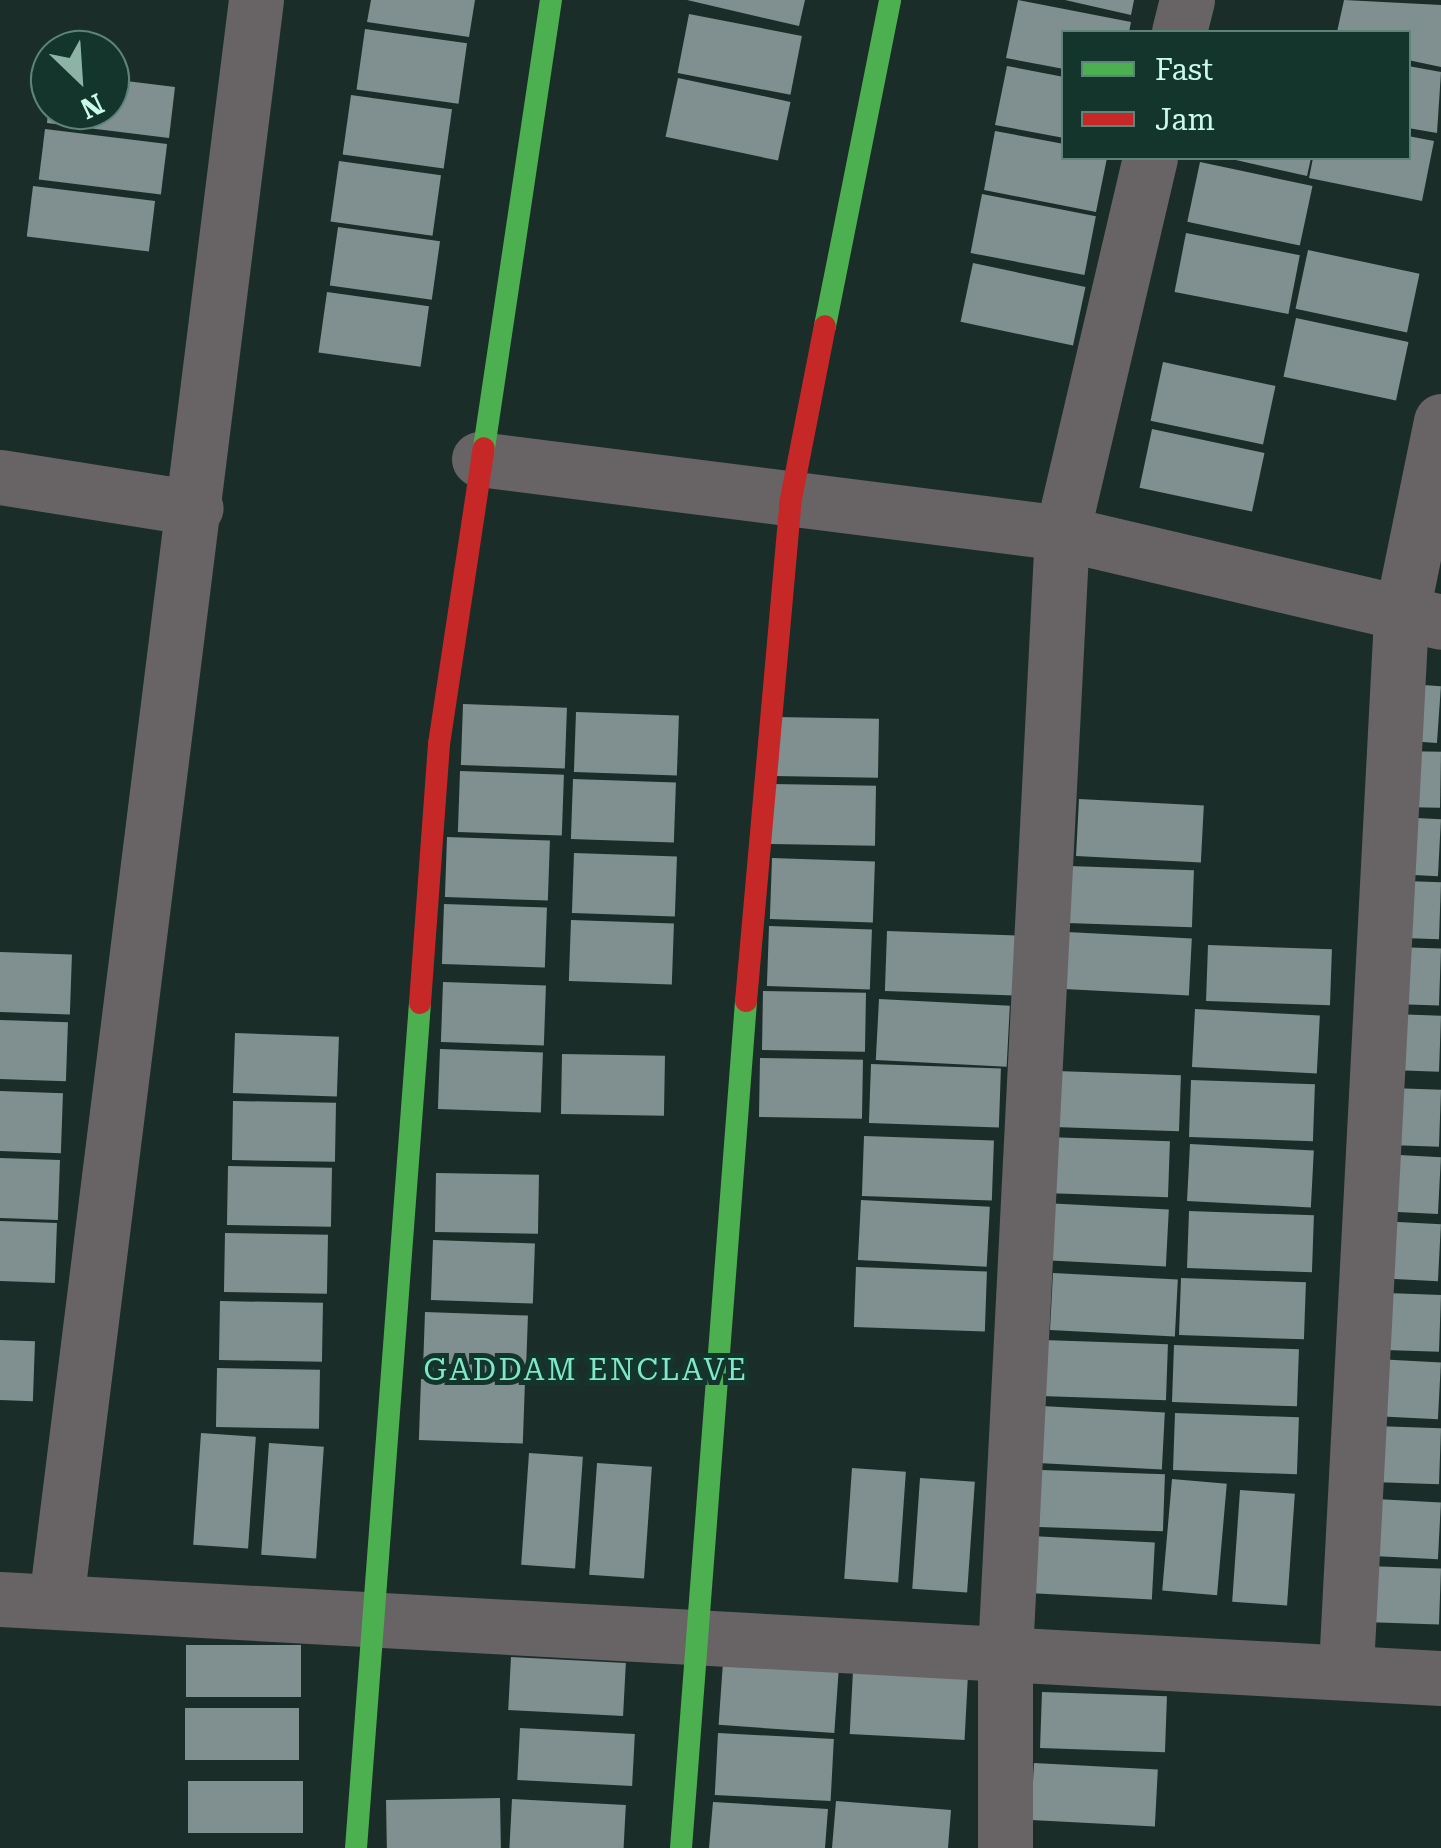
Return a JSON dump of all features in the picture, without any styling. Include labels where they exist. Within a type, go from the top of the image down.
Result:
[{"type":"street","points":[[56,1601],[196,508],[256,0]]},
{"type":"street","points":[[356,1848],[370,1619],[439,744],[551,0]]},
{"type":"street","points":[[682,1848],[690,1641],[790,504],[890,0]]},
{"type":"street","points":[[1179,30],[1186,0]]},
{"type":"street","points":[[1005,1848],[1005,1653],[1062,534],[1150,160]]},
{"type":"street","points":[[1346,1667],[1421,619],[1441,421]]},
{"type":"street","points":[[479,459],[790,504],[1062,534],[1421,619]]},
{"type":"street","points":[[0,476],[196,508]]},
{"type":"street","points":[[0,1600],[690,1641],[1346,1667],[1441,1678]]},
{"type":"building","points":[[371,0],[475,0],[469,37],[367,22]]},
{"type":"building","points":[[687,0],[805,0],[799,26]]},
{"type":"building","points":[[1018,0],[1131,22],[1129,30],[1061,30],[1061,68],[1006,58]]},
{"type":"building","points":[[1065,0],[1134,0],[1131,15]]},
{"type":"building","points":[[1344,0],[1441,5],[1441,67],[1411,61],[1411,30],[1337,30]]},
{"type":"building","points":[[689,14],[802,36],[790,95],[678,73]]},
{"type":"building","points":[[365,29],[467,43],[459,104],[357,89]]},
{"type":"building","points":[[1007,66],[1061,76],[1061,137],[995,125]]},
{"type":"building","points":[[1411,67],[1441,72],[1437,133],[1411,129]]},
{"type":"building","points":[[678,78],[790,102],[778,161],[666,137]]},
{"type":"building","points":[[130,81],[175,87],[169,138],[104,130],[130,130]]},
{"type":"building","points":[[351,95],[452,109],[444,169],[343,154]]},
{"type":"building","points":[[45,130],[167,144],[161,195],[39,180]]},
{"type":"building","points":[[995,131],[1061,143],[1061,160],[1107,160],[1096,212],[984,190]]},
{"type":"building","points":[[1411,137],[1434,141],[1422,201],[1309,178],[1313,160],[1411,160]]},
{"type":"building","points":[[1236,160],[1311,160],[1307,176]]},
{"type":"building","points":[[339,161],[441,175],[433,236],[331,221]]},
{"type":"building","points":[[1200,162],[1312,186],[1300,246],[1187,222]]},
{"type":"building","points":[[33,186],[155,201],[149,252],[27,237]]},
{"type":"building","points":[[982,194],[1096,216],[1084,275],[971,253]]},
{"type":"building","points":[[338,227],[440,241],[432,300],[330,285]]},
{"type":"building","points":[[1186,233],[1300,255],[1288,314],[1175,292]]},
{"type":"building","points":[[1308,250],[1420,274],[1407,332],[1296,309]]},
{"type":"building","points":[[973,263],[1085,287],[1073,346],[961,322]]},
{"type":"building","points":[[327,292],[429,306],[421,367],[319,352]]},
{"type":"building","points":[[1296,318],[1408,342],[1396,401],[1284,377]]},
{"type":"building","points":[[1163,362],[1275,386],[1263,445],[1151,421]]},
{"type":"building","points":[[1152,429],[1264,453],[1252,512],[1140,488]]},
{"type":"building","points":[[1409,684],[1441,686],[1437,743],[1405,741]]},
{"type":"building","points":[[463,704],[567,708],[565,769],[461,765]]},
{"type":"building","points":[[576,712],[679,716],[677,776],[574,772]]},
{"type":"building","points":[[775,717],[879,719],[878,778],[774,776]]},
{"type":"building","points":[[1399,751],[1441,752],[1440,808],[1398,807]]},
{"type":"building","points":[[460,771],[564,775],[562,836],[458,832]]},
{"type":"building","points":[[573,779],[676,783],[674,843],[571,839]]},
{"type":"building","points":[[772,784],[876,786],[875,846],[771,844]]},
{"type":"building","points":[[1079,799],[1204,806],[1201,862],[1076,856]]},
{"type":"building","points":[[1397,817],[1441,819],[1438,876],[1394,874]]},
{"type":"building","points":[[447,837],[550,841],[548,901],[445,897]]},
{"type":"building","points":[[574,853],[677,857],[675,917],[572,913]]},
{"type":"building","points":[[772,858],[875,862],[873,923],[770,919]]},
{"type":"building","points":[[1069,866],[1194,870],[1192,927],[1067,923]]},
{"type":"building","points":[[1405,881],[1441,882],[1439,939],[1403,938]]},
{"type":"building","points":[[444,904],[547,908],[545,968],[442,964]]},
{"type":"building","points":[[571,920],[674,924],[672,985],[569,981]]},
{"type":"building","points":[[769,926],[872,930],[870,990],[767,986]]},
{"type":"building","points":[[887,931],[1017,936],[1015,996],[885,991]]},
{"type":"building","points":[[1067,932],[1192,939],[1189,995],[1064,989]]},
{"type":"building","points":[[1208,945],[1332,949],[1330,1005],[1206,1001]]},
{"type":"building","points":[[1395,947],[1441,949],[1439,1006],[1393,1004]]},
{"type":"building","points":[[0,952],[72,955],[70,1014],[0,1012]]},
{"type":"building","points":[[443,982],[546,986],[544,1046],[441,1042]]},
{"type":"building","points":[[763,991],[866,993],[865,1052],[762,1050]]},
{"type":"building","points":[[879,999],[1010,1006],[1007,1067],[876,1060]]},
{"type":"building","points":[[1195,1009],[1320,1016],[1317,1073],[1192,1067]]},
{"type":"building","points":[[1393,1014],[1441,1016],[1439,1072],[1391,1070]]},
{"type":"building","points":[[0,1020],[68,1022],[66,1081],[0,1079]]},
{"type":"building","points":[[235,1033],[339,1037],[337,1097],[233,1093]]},
{"type":"building","points":[[440,1049],[543,1053],[541,1113],[438,1109]]},
{"type":"building","points":[[562,1054],[665,1056],[664,1116],[561,1114]]},
{"type":"building","points":[[760,1058],[863,1060],[862,1119],[759,1117]]},
{"type":"building","points":[[871,1064],[1001,1069],[999,1128],[869,1123]]},
{"type":"building","points":[[1056,1071],[1181,1075],[1179,1131],[1054,1127]]},
{"type":"building","points":[[1191,1080],[1315,1084],[1313,1141],[1189,1137]]},
{"type":"building","points":[[1391,1088],[1441,1090],[1439,1147],[1389,1145]]},
{"type":"building","points":[[0,1091],[63,1093],[61,1153],[0,1151]]},
{"type":"building","points":[[233,1101],[336,1103],[335,1162],[232,1160]]},
{"type":"building","points":[[864,1136],[994,1141],[992,1201],[862,1196]]},
{"type":"building","points":[[1046,1137],[1170,1141],[1168,1197],[1044,1193]]},
{"type":"building","points":[[1190,1144],[1314,1150],[1311,1207],[1187,1201]]},
{"type":"building","points":[[1381,1154],[1441,1157],[1438,1214],[1378,1211]]},
{"type":"building","points":[[0,1158],[60,1160],[58,1220],[0,1218]]},
{"type":"building","points":[[228,1166],[332,1168],[331,1227],[227,1225]]},
{"type":"building","points":[[436,1173],[539,1175],[538,1234],[435,1232]]},
{"type":"building","points":[[861,1200],[990,1207],[987,1267],[858,1260]]},
{"type":"building","points":[[1044,1203],[1169,1210],[1166,1266],[1041,1260]]},
{"type":"building","points":[[1189,1211],[1314,1215],[1312,1272],[1187,1268]]},
{"type":"building","points":[[0,1221],[57,1223],[55,1283],[0,1281]]},
{"type":"building","points":[[1379,1221],[1441,1224],[1438,1281],[1376,1278]]},
{"type":"building","points":[[225,1233],[328,1235],[327,1294],[224,1292]]},
{"type":"building","points":[[433,1240],[535,1244],[533,1304],[431,1300]]},
{"type":"building","points":[[856,1267],[987,1272],[985,1332],[854,1327]]},
{"type":"building","points":[[1053,1273],[1178,1280],[1175,1336],[1050,1330]]},
{"type":"building","points":[[1181,1278],[1306,1282],[1304,1339],[1179,1335]]},
{"type":"building","points":[[1387,1293],[1441,1295],[1439,1352],[1385,1350]]},
{"type":"building","points":[[220,1301],[323,1303],[322,1362],[219,1360]]},
{"type":"building","points":[[425,1312],[528,1316],[526,1377],[423,1373]]},
{"type":"building","points":[[0,1340],[35,1341],[33,1401],[0,1400]]},
{"type":"building","points":[[1043,1340],[1168,1344],[1166,1400],[1041,1396]]},
{"type":"building","points":[[1174,1345],[1299,1349],[1297,1406],[1172,1402]]},
{"type":"building","points":[[1376,1359],[1441,1362],[1438,1419],[1373,1416]]},
{"type":"building","points":[[217,1368],[320,1370],[319,1429],[216,1427]]},
{"type":"building","points":[[421,1379],[525,1383],[523,1444],[419,1440]]},
{"type":"building","points":[[1041,1406],[1165,1412],[1162,1469],[1038,1463]]},
{"type":"building","points":[[1175,1413],[1299,1417],[1297,1474],[1173,1470]]},
{"type":"building","points":[[1374,1426],[1441,1428],[1439,1484],[1372,1482]]},
{"type":"building","points":[[201,1433],[256,1437],[248,1549],[193,1545]]},
{"type":"building","points":[[269,1443],[324,1447],[316,1559],[261,1555]]},
{"type":"building","points":[[529,1453],[583,1457],[575,1568],[521,1565]]},
{"type":"building","points":[[597,1463],[652,1467],[644,1579],[589,1575]]},
{"type":"building","points":[[852,1468],[906,1472],[898,1582],[844,1579]]},
{"type":"building","points":[[1041,1470],[1165,1474],[1163,1531],[1039,1527]]},
{"type":"building","points":[[920,1478],[975,1482],[967,1593],[912,1589]]},
{"type":"building","points":[[1172,1479],[1227,1484],[1217,1595],[1162,1591]]},
{"type":"building","points":[[1240,1490],[1295,1494],[1287,1606],[1232,1602]]},
{"type":"building","points":[[1376,1499],[1441,1502],[1438,1559],[1373,1556]]},
{"type":"building","points":[[1031,1536],[1155,1542],[1152,1599],[1028,1593]]},
{"type":"building","points":[[1366,1566],[1441,1569],[1439,1625],[1364,1622]]},
{"type":"building","points":[[186,1645],[301,1645],[301,1697],[186,1697]]},
{"type":"building","points":[[511,1657],[626,1663],[623,1716],[508,1710]]},
{"type":"building","points":[[723,1662],[839,1670],[834,1733],[719,1725]]},
{"type":"building","points":[[853,1671],[968,1677],[965,1740],[850,1734]]},
{"type":"building","points":[[1042,1692],[1167,1696],[1165,1752],[1040,1748]]},
{"type":"building","points":[[185,1708],[299,1708],[299,1760],[185,1760]]},
{"type":"building","points":[[520,1728],[635,1734],[632,1786],[517,1780]]},
{"type":"building","points":[[718,1733],[834,1739],[831,1801],[715,1795]]},
{"type":"building","points":[[1034,1763],[1158,1769],[1155,1826],[1031,1820]]},
{"type":"building","points":[[188,1781],[303,1781],[303,1833],[188,1833]]},
{"type":"building","points":[[500,1798],[501,1848],[387,1848],[386,1800]]},
{"type":"building","points":[[512,1799],[626,1805],[624,1848],[509,1848]]},
{"type":"building","points":[[836,1801],[951,1810],[948,1848],[832,1848]]},
{"type":"building","points":[[713,1802],[828,1809],[825,1848],[709,1848]]},
{"type":"traffic: fast","points":[[484,448],[551,0]]},
{"type":"traffic: fast","points":[[825,326],[890,0]]},
{"type":"traffic: fast","points":[[681,1848],[746,1001]]},
{"type":"traffic: fast","points":[[356,1848],[420,1003]]},
{"type":"traffic: jam","points":[[746,1001],[790,504],[825,326]]},
{"type":"traffic: jam","points":[[420,1003],[439,744],[484,448]]},
{"type":"district","name":"GADDAM ENCLAVE","points":[[586,1370]]}]
